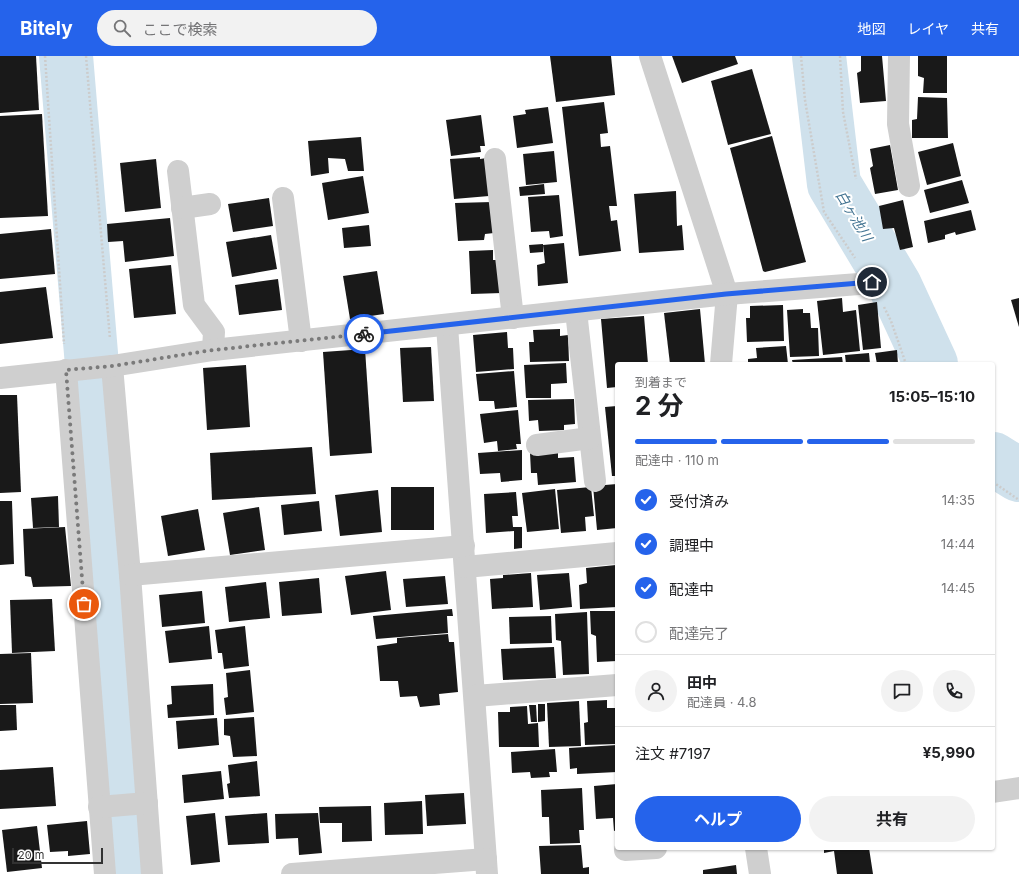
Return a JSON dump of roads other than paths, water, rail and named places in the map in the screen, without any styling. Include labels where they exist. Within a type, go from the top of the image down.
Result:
[{"type":"street","points":[[650,56],[726,294],[721,362]]},
{"type":"street","points":[[899,56],[898,124],[909,186]]},
{"type":"street","points":[[495,159],[512,318]]},
{"type":"street","points":[[178,171],[194,305],[214,332],[213,350]]},
{"type":"street","points":[[283,198],[301,341]]},
{"type":"street","points":[[182,208],[210,204]]},
{"type":"street","points":[[0,378],[112,366],[213,350],[447,326],[726,294],[872,282]]},
{"type":"street","points":[[576,311],[595,480]]},
{"type":"street","points":[[292,874],[486,866],[475,696],[447,326]]},
{"type":"street","points":[[112,366],[130,575],[152,874]]},
{"type":"street","points":[[66,370],[105,874]]},
{"type":"street","points":[[538,445],[590,438]]},
{"type":"street","points":[[130,575],[464,557],[615,553]]},
{"type":"street","points":[[475,696],[615,684]]},
{"type":"street","points":[[995,792],[1019,788]]},
{"type":"street","points":[[99,807],[147,803]]},
{"type":"street","points":[[756,850],[760,874]]},
{"type":"waterway","points":[[66,56],[95,401],[130,874]]},
{"type":"waterway","name":"白ヶ池川","points":[[819,56],[834,184],[895,286],[930,362]]},
{"type":"waterway","name":"白ヶ池川","points":[[995,460],[1019,475]]}]
